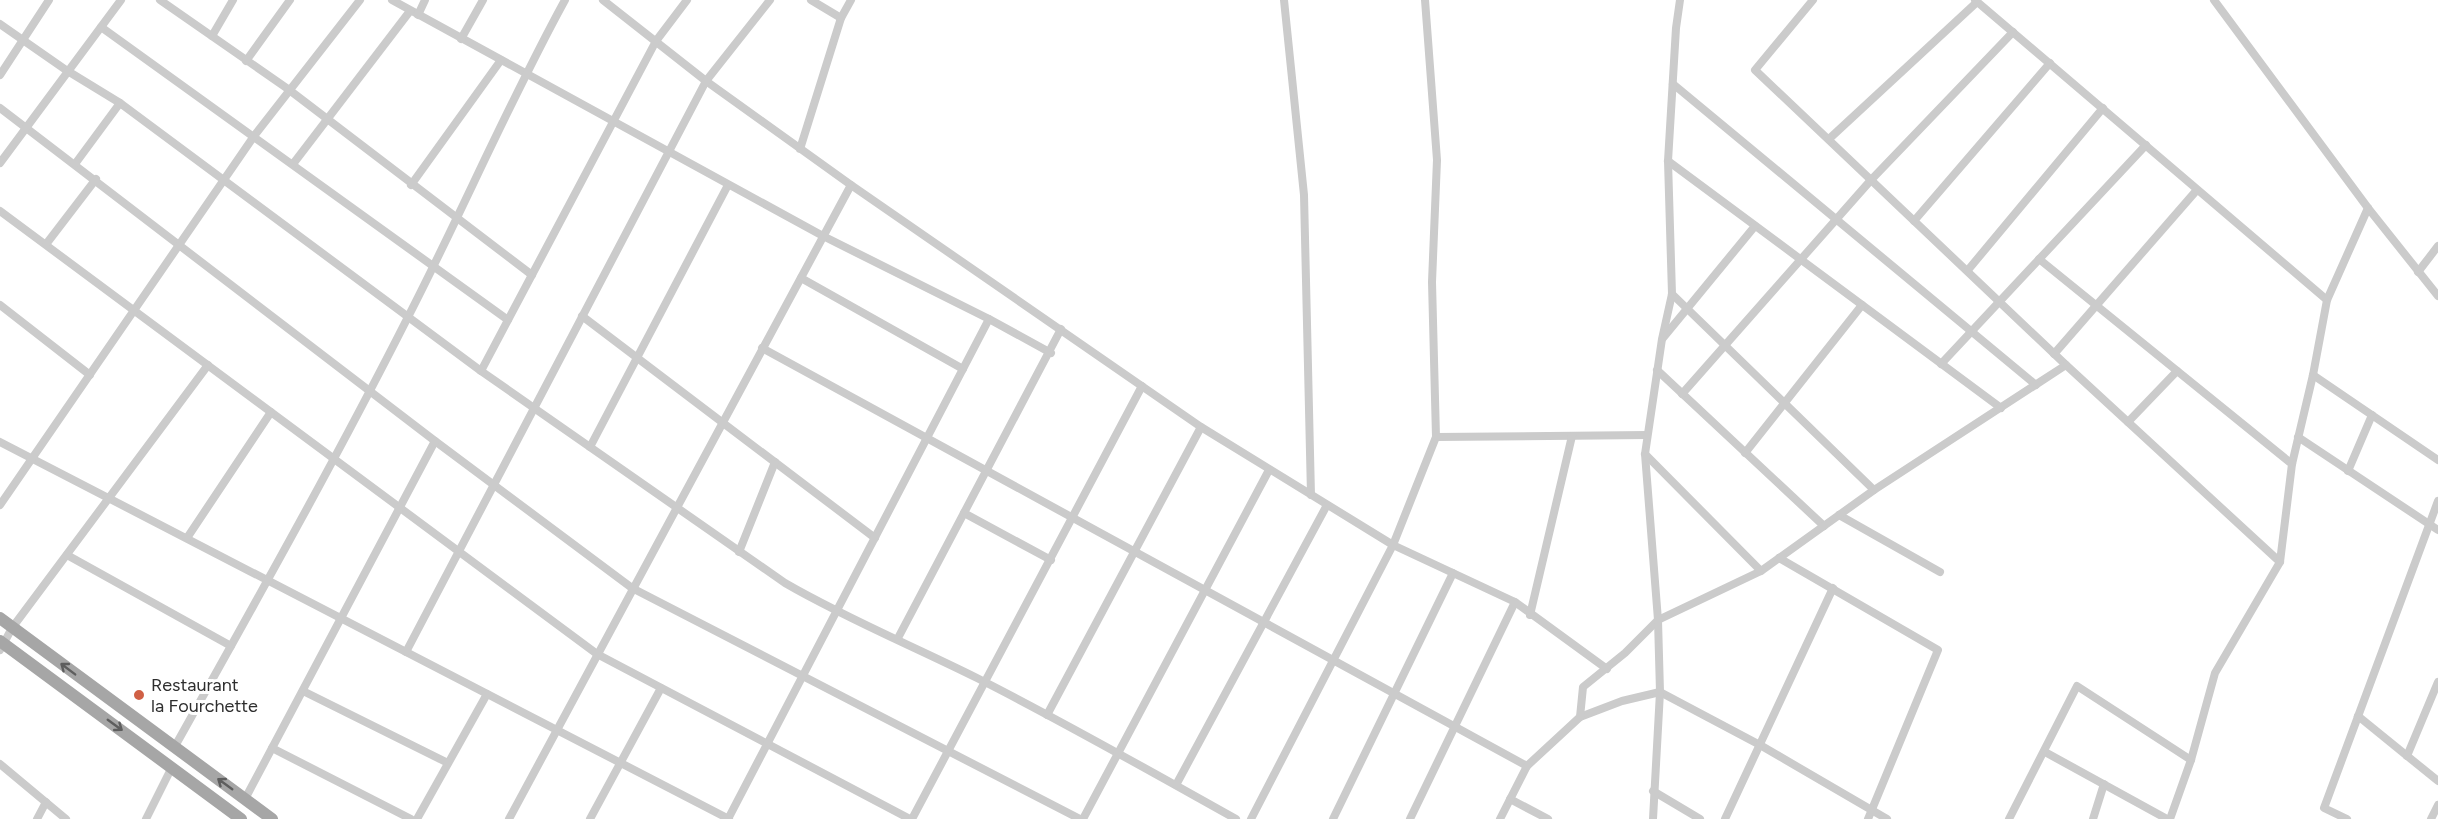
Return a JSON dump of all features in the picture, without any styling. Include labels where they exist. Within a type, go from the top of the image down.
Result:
[{"type":"main road","points":[[0,618],[272,819]]},
{"type":"main road","points":[[1,645],[172,767],[234,817]]},
{"type":"street","points":[[0,75],[49,0]]},
{"type":"street","points":[[0,163],[66,70],[121,0]]},
{"type":"street","points":[[160,0],[246,62],[288,89],[532,275]]},
{"type":"street","points":[[212,36],[233,0]]},
{"type":"street","points":[[246,62],[290,0]]},
{"type":"street","points":[[0,505],[254,136],[288,89],[332,39],[360,0]]},
{"type":"street","points":[[392,0],[823,236],[989,319],[1051,353]]},
{"type":"street","points":[[418,15],[425,0]]},
{"type":"street","points":[[461,39],[483,0]]},
{"type":"street","points":[[174,748],[269,581],[370,391],[433,266],[524,73],[565,0]]},
{"type":"street","points":[[481,371],[656,41],[687,0]]},
{"type":"street","points":[[406,652],[706,81],[770,0]]},
{"type":"street","points":[[811,0],[841,18]]},
{"type":"street","points":[[800,149],[841,18],[851,0]]},
{"type":"street","points":[[1284,0],[1304,195],[1311,495]]},
{"type":"street","points":[[1251,819],[1393,545],[1436,437],[1432,282],[1437,160],[1425,0]]},
{"type":"street","points":[[1653,819],[1660,692],[1659,620],[1645,453],[1662,339],[1672,294],[1668,161],[1676,28],[1680,0]]},
{"type":"street","points":[[1813,0],[1755,70],[1968,270],[2066,366],[2280,562]]},
{"type":"street","points":[[2214,0],[2368,208],[2438,296]]},
{"type":"street","points":[[1829,139],[1976,1],[2146,145],[2196,191],[2327,300]]},
{"type":"street","points":[[608,2],[706,81],[800,149],[1201,427],[1393,545],[1515,602],[1607,669]]},
{"type":"street","points":[[293,164],[410,11]]},
{"type":"street","points":[[0,24],[66,70],[120,103],[223,181],[409,315],[481,371],[739,552],[834,611],[898,638],[986,682],[1236,819]]},
{"type":"street","points":[[101,27],[508,320]]},
{"type":"street","points":[[1682,394],[1871,180],[2013,32]]},
{"type":"street","points":[[411,185],[501,60]]},
{"type":"street","points":[[1914,221],[2050,63]]},
{"type":"street","points":[[1673,84],[2036,385]]},
{"type":"street","points":[[75,164],[120,103]]},
{"type":"street","points":[[0,108],[25,129],[96,179],[493,486],[632,588],[1082,819],[1119,754],[1269,470]]},
{"type":"street","points":[[1968,270],[2103,108]]},
{"type":"street","points":[[1941,364],[2146,145]]},
{"type":"street","points":[[1668,161],[2001,408]]},
{"type":"street","points":[[47,243],[96,179]]},
{"type":"street","points":[[590,447],[729,184]]},
{"type":"street","points":[[509,819],[851,185]]},
{"type":"street","points":[[2054,354],[2196,191]]},
{"type":"street","points":[[2045,752],[2169,819],[2191,760],[2215,673],[2280,562],[2292,464],[2313,375],[2327,300],[2368,208]]},
{"type":"street","points":[[0,211],[47,243],[597,654],[911,819],[1142,386]]},
{"type":"street","points":[[1662,339],[1755,226]]},
{"type":"street","points":[[2418,272],[2438,246]]},
{"type":"street","points":[[2039,259],[2292,464]]},
{"type":"street","points":[[801,278],[963,369]]},
{"type":"street","points":[[1672,294],[1874,490]]},
{"type":"street","points":[[0,305],[90,375]]},
{"type":"street","points":[[1745,453],[1862,305]]},
{"type":"street","points":[[582,316],[875,538]]},
{"type":"street","points":[[0,442],[728,819],[834,611],[875,538],[989,319]]},
{"type":"street","points":[[898,638],[1062,329]]},
{"type":"street","points":[[762,348],[1527,766]]},
{"type":"street","points":[[1,645],[208,364]]},
{"type":"street","points":[[1581,717],[1583,687],[1593,676],[1607,669],[1659,620],[1761,571],[1874,490],[2066,366]]},
{"type":"street","points":[[1657,370],[1824,526]]},
{"type":"street","points":[[2128,422],[2177,371]]},
{"type":"street","points":[[2313,375],[2438,460]]},
{"type":"street","points":[[187,538],[271,412]]},
{"type":"street","points":[[2348,471],[2372,415]]},
{"type":"street","points":[[1047,716],[1201,427]]},
{"type":"street","points":[[1436,437],[1647,435]]},
{"type":"street","points":[[1530,615],[1572,436]]},
{"type":"street","points":[[2298,437],[2438,530]]},
{"type":"street","points":[[245,799],[435,441]]},
{"type":"street","points":[[1645,453],[1761,571]]},
{"type":"street","points":[[739,552],[775,462]]},
{"type":"street","points":[[2348,819],[2324,808],[2438,501]]},
{"type":"street","points":[[1176,785],[1327,505]]},
{"type":"street","points":[[964,513],[1051,560]]},
{"type":"street","points":[[1839,515],[1940,572]]},
{"type":"street","points":[[67,555],[231,646]]},
{"type":"street","points":[[1779,558],[1938,650],[1868,819]]},
{"type":"street","points":[[1333,819],[1453,573]]},
{"type":"street","points":[[1725,819],[1833,588]]},
{"type":"street","points":[[1410,819],[1515,602]]},
{"type":"street","points":[[2407,756],[2438,681]]},
{"type":"street","points":[[2009,819],[2077,686],[2191,760]]},
{"type":"street","points":[[590,819],[661,688]]},
{"type":"street","points":[[303,691],[448,763]]},
{"type":"street","points":[[1500,819],[1527,766],[1581,717],[1622,701],[1660,692],[1760,745],[1887,819]]},
{"type":"street","points":[[417,819],[487,694]]},
{"type":"street","points":[[2358,716],[2438,781]]},
{"type":"street","points":[[272,748],[411,819]]},
{"type":"street","points":[[0,764],[66,819]]},
{"type":"street","points":[[146,819],[172,767]]},
{"type":"street","points":[[2093,819],[2104,784]]},
{"type":"street","points":[[1653,791],[1700,819]]},
{"type":"street","points":[[1510,799],[1548,819]]},
{"type":"street","points":[[37,819],[46,802]]},
{"type":"street","points":[[2431,819],[2438,805]]},
{"type":"place","name":"Restaurant la Fourchette","points":[[139,695]]}]
